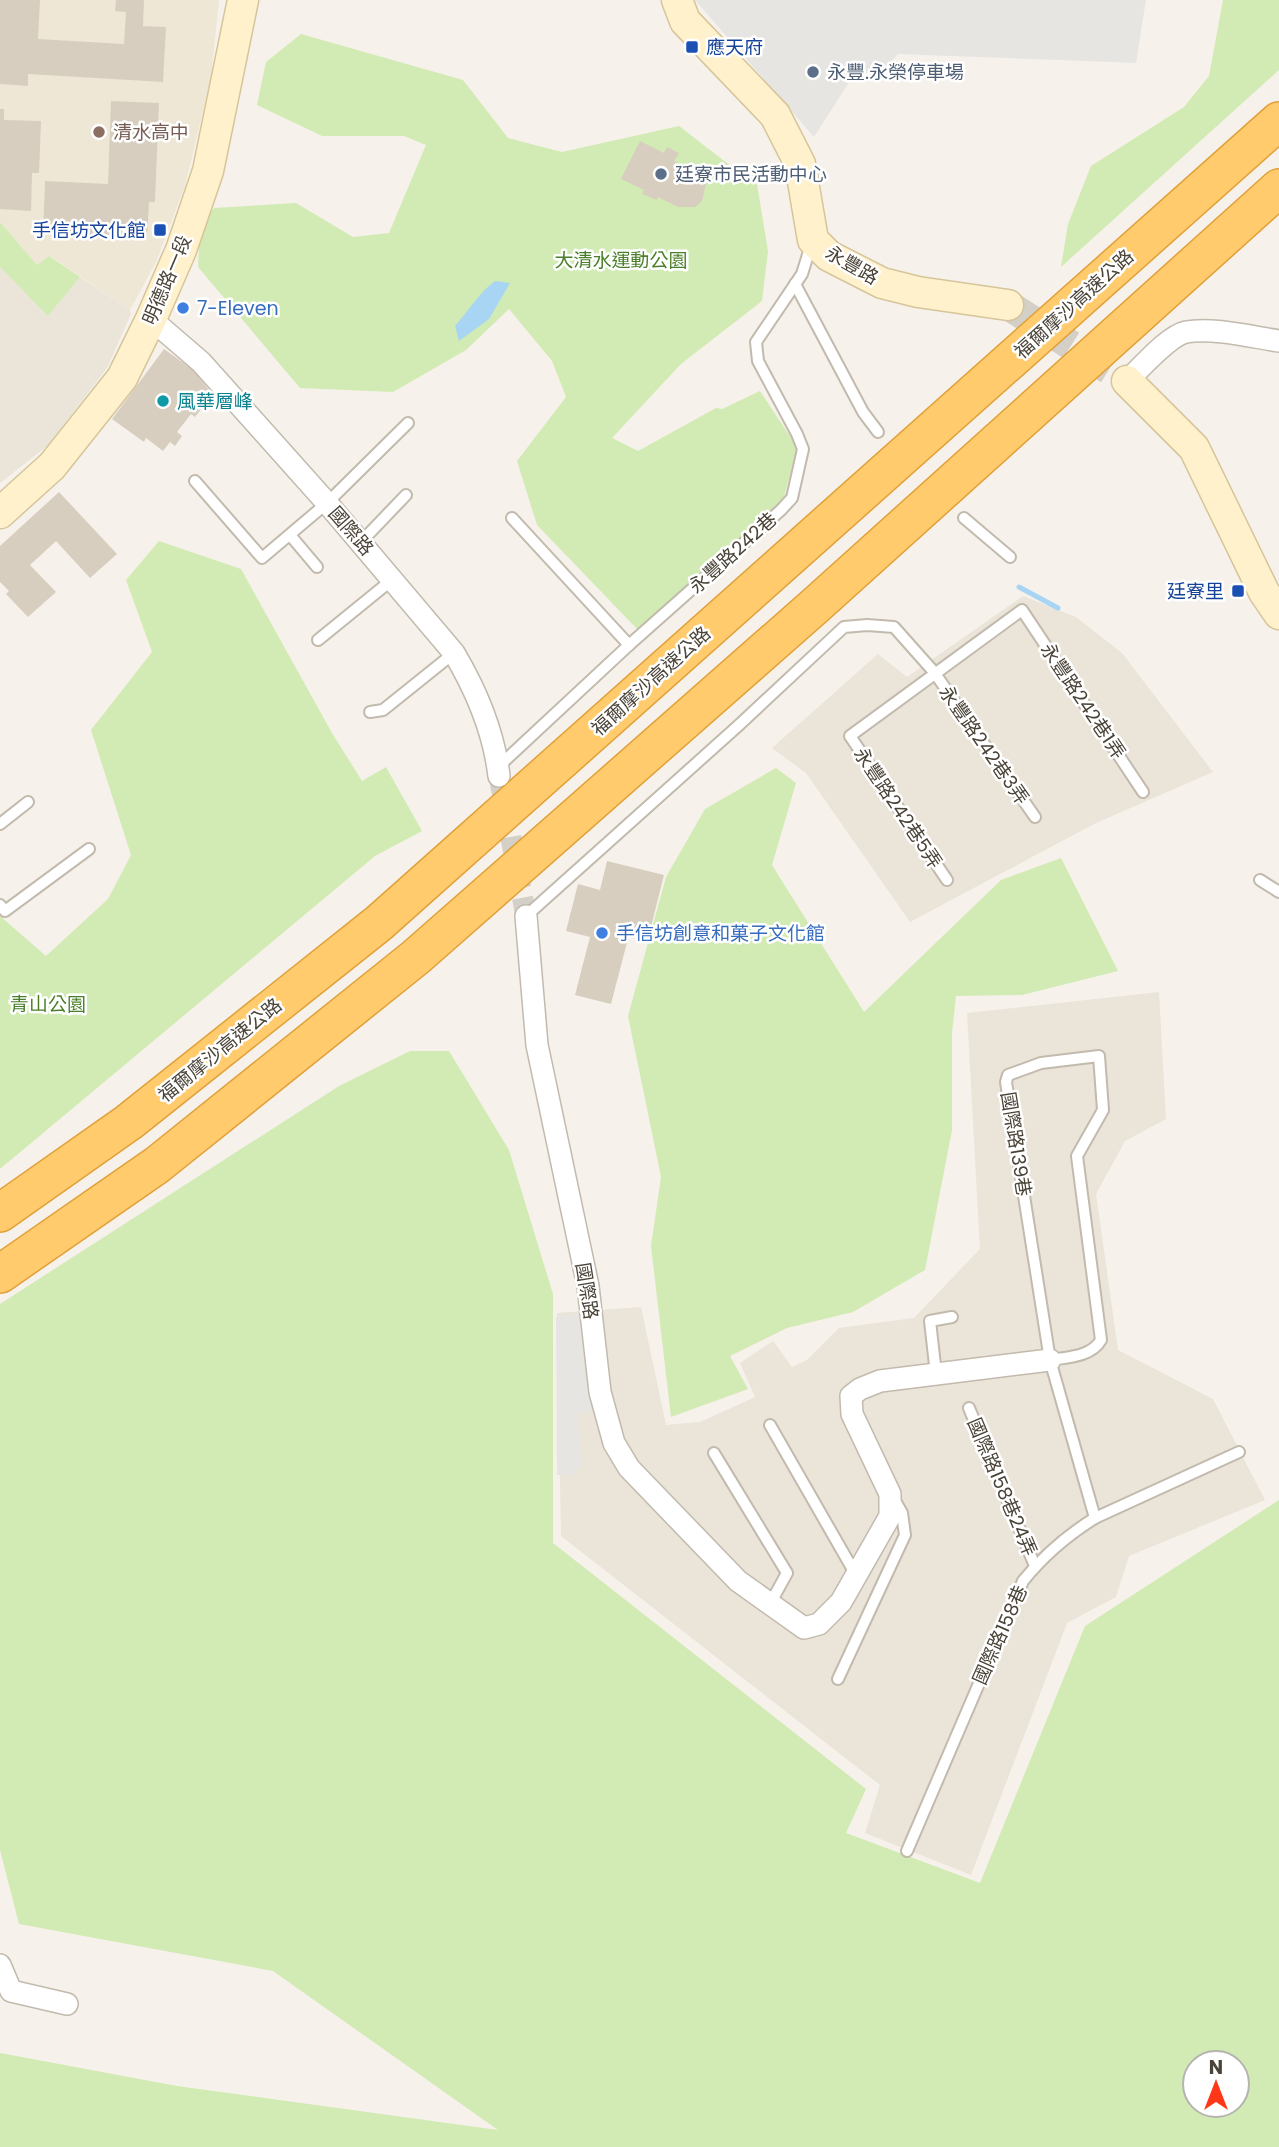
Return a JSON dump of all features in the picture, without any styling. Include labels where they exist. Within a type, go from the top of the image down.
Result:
[{"type":"highway","name":"福爾摩沙高速公路","points":[[0,1213],[130,1122],[379,923],[1279,121]]},
{"type":"highway","points":[[0,1274],[157,1165],[416,957],[816,605],[1279,188]]},
{"type":"street","name":"明德路一段","points":[[0,513],[52,466],[122,378],[151,319],[181,250],[208,171],[243,0]]},
{"type":"street","name":"永豐路","points":[[677,0],[685,21],[775,116],[800,164],[813,240],[829,256],[882,283],[918,292],[1007,305]]},
{"type":"street","name":"國際路","points":[[151,319],[201,362],[327,503],[454,653],[481,708],[498,772]]},
{"type":"street","points":[[1279,341],[1234,334],[1184,332],[1171,340],[1126,381],[1194,448],[1264,592],[1279,614]]},
{"type":"street","name":"國際路","points":[[526,916],[537,1045],[588,1286],[600,1392],[614,1443],[629,1468],[730,1573],[804,1628],[819,1623],[841,1602],[890,1516],[890,1494]]},
{"type":"street","points":[[890,1494],[852,1414],[851,1396],[880,1381],[1050,1360]]},
{"type":"street","points":[[0,1965],[11,1991],[67,2004]]},
{"type":"lane","name":"永豐路242巷","points":[[498,772],[629,645],[792,498],[803,449],[758,361],[756,342],[802,274],[813,240]]},
{"type":"lane","points":[[795,284],[858,403],[878,432]]},
{"type":"lane","points":[[195,481],[262,558],[327,503],[408,423]]},
{"type":"lane","points":[[360,542],[406,495]]},
{"type":"lane","points":[[512,518],[629,645]]},
{"type":"lane","points":[[964,518],[1010,557]]},
{"type":"lane","points":[[290,535],[317,567]]},
{"type":"lane","points":[[318,640],[393,579]]},
{"type":"lane","name":"永豐路242巷1弄","points":[[934,673],[1022,610],[1143,792]]},
{"type":"lane","points":[[526,916],[844,627],[894,627],[934,673]]},
{"type":"lane","points":[[370,712],[383,710],[454,653]]},
{"type":"lane","name":"永豐路242巷5弄","points":[[934,673],[850,736],[947,880]]},
{"type":"lane","name":"永豐路242巷3弄","points":[[934,673],[1035,817]]},
{"type":"lane","points":[[0,824],[28,803]]},
{"type":"lane","points":[[2,908],[89,849]]},
{"type":"lane","points":[[1260,880],[1279,892]]},
{"type":"lane","name":"國際路139巷","points":[[1099,1056],[1103,1110],[1077,1156],[1101,1340],[1096,1348],[1088,1353],[1050,1360],[1006,1082],[1008,1074],[1041,1063],[1099,1056]]},
{"type":"lane","points":[[936,1374],[930,1321],[952,1317]]},
{"type":"lane","points":[[1050,1360],[1095,1518]]},
{"type":"lane","name":"國際路158巷24弄","points":[[969,1408],[1035,1566]]},
{"type":"lane","points":[[770,1425],[856,1575]]},
{"type":"lane","name":"國際路158巷","points":[[907,1851],[1023,1581],[1035,1566],[1066,1536],[1095,1518],[1239,1452]]},
{"type":"lane","points":[[715,1453],[787,1573],[770,1604]]},
{"type":"lane","points":[[838,1679],[905,1535],[902,1513],[890,1494]]},
{"type":"shaded area","name":"清水高中","points":[[0,0],[219,0],[211,78],[185,186],[156,262],[130,310],[50,256],[37,265],[0,222]]},
{"type":"shaded area","name":"永豐.永榮停車場","points":[[695,0],[1146,0],[1136,63],[898,54],[886,66],[852,78],[814,137]]},
{"type":"shaded area","points":[[0,267],[48,316],[80,277],[130,310],[131,314],[107,368],[47,446],[0,483]]},
{"type":"shaded area","points":[[1023,596],[1076,617],[1122,653],[1213,772],[1096,823],[910,922],[806,773],[772,748],[878,654],[907,677]]},
{"type":"shaded area","points":[[1159,992],[1166,1119],[1125,1141],[1096,1194],[1118,1350],[1213,1399],[1265,1500],[1129,1556],[1116,1597],[1067,1623],[971,1875],[865,1833],[880,1785],[561,1536],[557,1313],[641,1307],[666,1425],[700,1422],[755,1397],[740,1363],[773,1341],[792,1367],[807,1360],[839,1328],[914,1318],[980,1249],[967,1013]]},
{"type":"shaded area","points":[[587,1312],[602,1411],[577,1412],[581,1465],[572,1475],[557,1475],[556,1317]]},
{"type":"green space","points":[[1223,0],[1279,0],[1279,70],[1061,267],[1068,224],[1091,166],[1184,107],[1209,76]]},
{"type":"green space","name":"大清水運動公園","points":[[301,34],[463,80],[508,138],[562,152],[679,126],[732,167],[754,166],[768,251],[762,301],[681,364],[612,438],[638,451],[716,408],[722,409],[760,391],[797,447],[782,505],[639,631],[537,525],[517,461],[566,397],[552,361],[509,309],[466,350],[393,392],[300,388],[198,267],[200,227],[214,208],[296,203],[353,237],[389,233],[426,145],[404,136],[322,136],[257,105],[266,62]]},
{"type":"green space","points":[[0,222],[37,265],[49,256],[80,277],[48,316],[0,267]]},
{"type":"green space","name":"青山公園","points":[[159,541],[241,569],[332,733],[362,781],[386,767],[422,831],[375,856],[0,1169],[0,916],[46,956],[108,899],[131,855],[91,730],[152,652],[126,580]]},
{"type":"green space","points":[[776,768],[796,783],[772,865],[864,1012],[1001,880],[1061,858],[1118,971],[1022,995],[956,996],[952,1033],[952,1130],[925,1270],[853,1312],[787,1328],[730,1356],[748,1389],[671,1417],[651,1246],[661,1177],[628,1016],[666,877],[705,809]]},
{"type":"green space","points":[[410,1051],[449,1051],[509,1150],[553,1294],[553,1543],[866,1789],[846,1833],[980,1883],[1085,1626],[1279,1500],[1279,2147],[0,2147],[0,2053],[177,2086],[498,2130],[273,1971],[19,1924],[0,1850],[0,1304],[339,1086]]},
{"type":"water","points":[[495,281],[510,283],[489,319],[459,341],[455,326]]},
{"type":"building","points":[[0,0],[40,0],[38,39],[124,44],[126,12],[115,11],[116,0],[144,0],[143,26],[166,27],[163,82],[28,74],[28,86],[0,84]]},
{"type":"building","points":[[111,101],[159,103],[155,202],[149,202],[147,238],[43,234],[45,181],[108,184]]},
{"type":"building","points":[[0,109],[4,109],[4,120],[41,121],[39,173],[32,173],[31,211],[0,209]]},
{"type":"building","name":"廷寮市民活動中心","points":[[640,141],[664,153],[667,147],[679,153],[674,161],[702,176],[706,184],[702,201],[695,207],[678,207],[658,197],[657,200],[642,194],[644,190],[621,179]]},
{"type":"building","name":"風華層峰","points":[[164,349],[192,369],[209,390],[198,404],[202,408],[195,417],[191,414],[177,432],[182,436],[175,446],[170,442],[163,451],[146,438],[144,442],[112,419]]},
{"type":"building","points":[[59,492],[117,554],[90,578],[56,541],[30,565],[56,592],[28,617],[6,594],[9,591],[0,582],[0,546]]},
{"type":"building","name":"手信坊創意和菓子文化館","points":[[607,861],[664,875],[649,935],[630,931],[611,1004],[575,995],[590,937],[566,931],[578,884],[600,890]]},
{"type":"waterway","points":[[1019,587],[1058,608]]},
{"type":"tunnel","points":[[1008,305],[1127,381]]},
{"type":"tunnel","points":[[499,776],[526,916]]},
{"type":"place","name":"應天府","points":[[692,47]]},
{"type":"place","name":"永豐.永榮停車場","points":[[813,72]]},
{"type":"place","name":"清水高中","points":[[99,132]]},
{"type":"place","name":"廷寮市民活動中心","points":[[661,174]]},
{"type":"place","name":"手信坊文化館","points":[[160,230]]},
{"type":"place","name":"7-Eleven","points":[[183,308]]},
{"type":"place","name":"風華層峰","points":[[163,401]]},
{"type":"place","name":"廷寮里","points":[[1238,591]]},
{"type":"place","name":"手信坊創意和菓子文化館","points":[[602,933]]}]
